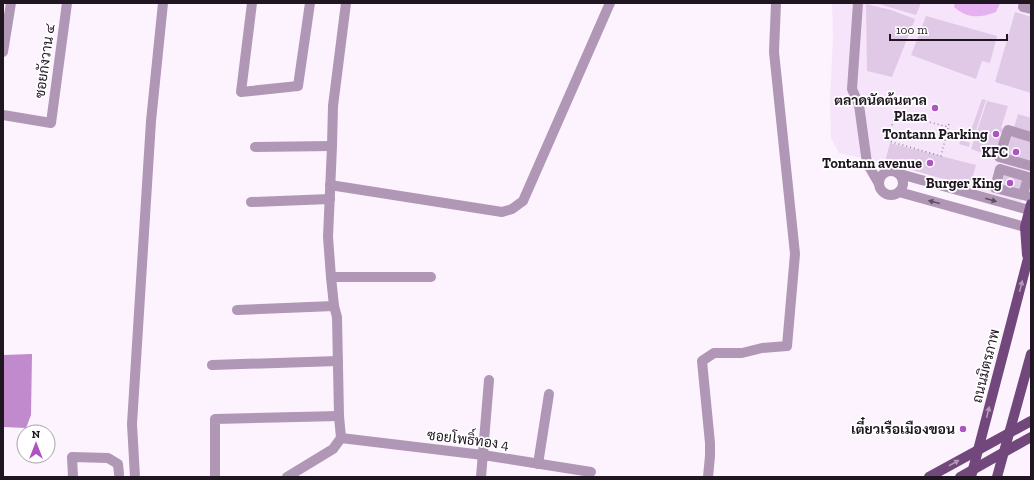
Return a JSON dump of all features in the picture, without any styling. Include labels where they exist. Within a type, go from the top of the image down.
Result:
[{"type":"main road","name":"ถนนมิตรภาพ","points":[[1027,261],[1026,227],[1030,207]]},
{"type":"main road","name":"ถนนมิตรภาพ","points":[[972,473],[1031,247]]},
{"type":"main road","points":[[997,477],[1031,354]]},
{"type":"main road","points":[[929,477],[1031,421]]},
{"type":"main road","points":[[960,477],[972,473],[1004,452],[1031,437]]},
{"type":"street","name":"ซอยกังวาน ๔","points":[[3,115],[51,123],[67,3]]},
{"type":"street","points":[[73,477],[72,457],[108,458],[118,464],[115,476],[135,477],[132,424],[151,121],[163,3]]},
{"type":"street","points":[[252,3],[241,92],[298,86],[310,3]]},
{"type":"street","points":[[287,477],[334,449],[341,438],[339,416],[337,318],[334,306],[328,237],[333,106],[346,3]]},
{"type":"street","points":[[330,185],[502,212],[512,209],[523,201],[610,3]]},
{"type":"street","points":[[708,477],[710,443],[702,362],[714,353],[742,353],[762,348],[786,346],[795,254],[774,52],[776,3]]},
{"type":"street","points":[[858,3],[852,89],[859,105],[866,163],[878,182],[880,190],[891,195],[899,192],[1026,227]]},
{"type":"street","points":[[3,52],[8,7]]},
{"type":"street","points":[[1031,137],[1008,130],[999,156],[1031,166]]},
{"type":"street","points":[[255,147],[332,146]]},
{"type":"street","points":[[866,163],[900,174],[1030,207]]},
{"type":"street","points":[[878,182],[881,174],[888,170]]},
{"type":"street","points":[[899,192],[903,185],[900,174]]},
{"type":"street","points":[[251,202],[330,200]]},
{"type":"street","points":[[331,277],[431,277]]},
{"type":"street","points":[[237,310],[334,306]]},
{"type":"street","points":[[212,365],[338,361]]},
{"type":"street","points":[[481,477],[489,380]]},
{"type":"street","points":[[538,464],[549,394]]},
{"type":"street","points":[[215,477],[215,419],[339,416]]},
{"type":"street","name":"ซอยโพธิ์ทอง 4","points":[[341,438],[483,455],[592,472]]},
{"type":"path","points":[[897,105],[888,141],[941,156],[949,124]]},
{"type":"path","points":[[895,113],[948,127]]},
{"type":"shaded area","points":[[832,3],[1031,3],[1031,173],[1021,204],[900,167],[839,153],[831,138],[830,101],[833,35]]},
{"type":"shaded area","points":[[955,3],[1000,3],[996,12],[974,16],[964,14],[959,11],[954,7]]},
{"type":"shaded area","points":[[32,354],[31,415],[28,424],[16,424],[16,428],[3,427],[3,355]]},
{"type":"building","points":[[875,3],[921,3],[916,15]]},
{"type":"building","points":[[866,4],[891,10],[915,19],[892,77],[867,71]]},
{"type":"building","points":[[1015,12],[1031,17],[1031,93],[995,82]]},
{"type":"building","points":[[926,16],[997,36],[990,63],[982,61],[976,79],[911,55]]},
{"type":"building","points":[[982,99],[986,100],[973,140],[968,139]]},
{"type":"building","name":"Tontann Parking","points":[[987,101],[1008,106],[1001,128],[1031,139],[1031,161],[1029,170],[971,149]]},
{"type":"building","points":[[1018,114],[1031,118],[1031,136],[1013,131]]},
{"type":"building","points":[[961,140],[970,143],[969,147],[959,144]]},
{"type":"building","name":"Tontann avenue","points":[[890,143],[976,165],[970,187],[885,162]]},
{"type":"building","name":"Burger King","points":[[1001,175],[1022,180],[1019,192],[998,187]]},
{"type":"place","name":"ตลาดนัดต้นตาล Plaza","points":[[935,108]]},
{"type":"place","name":"Tontann Parking","points":[[996,134]]},
{"type":"place","name":"KFC","points":[[1016,152]]},
{"type":"place","name":"Tontann avenue","points":[[930,163]]},
{"type":"place","name":"Burger King","points":[[1010,183]]},
{"type":"place","name":"เตี๋ยวเรือเมืองขอน","points":[[963,429]]}]
